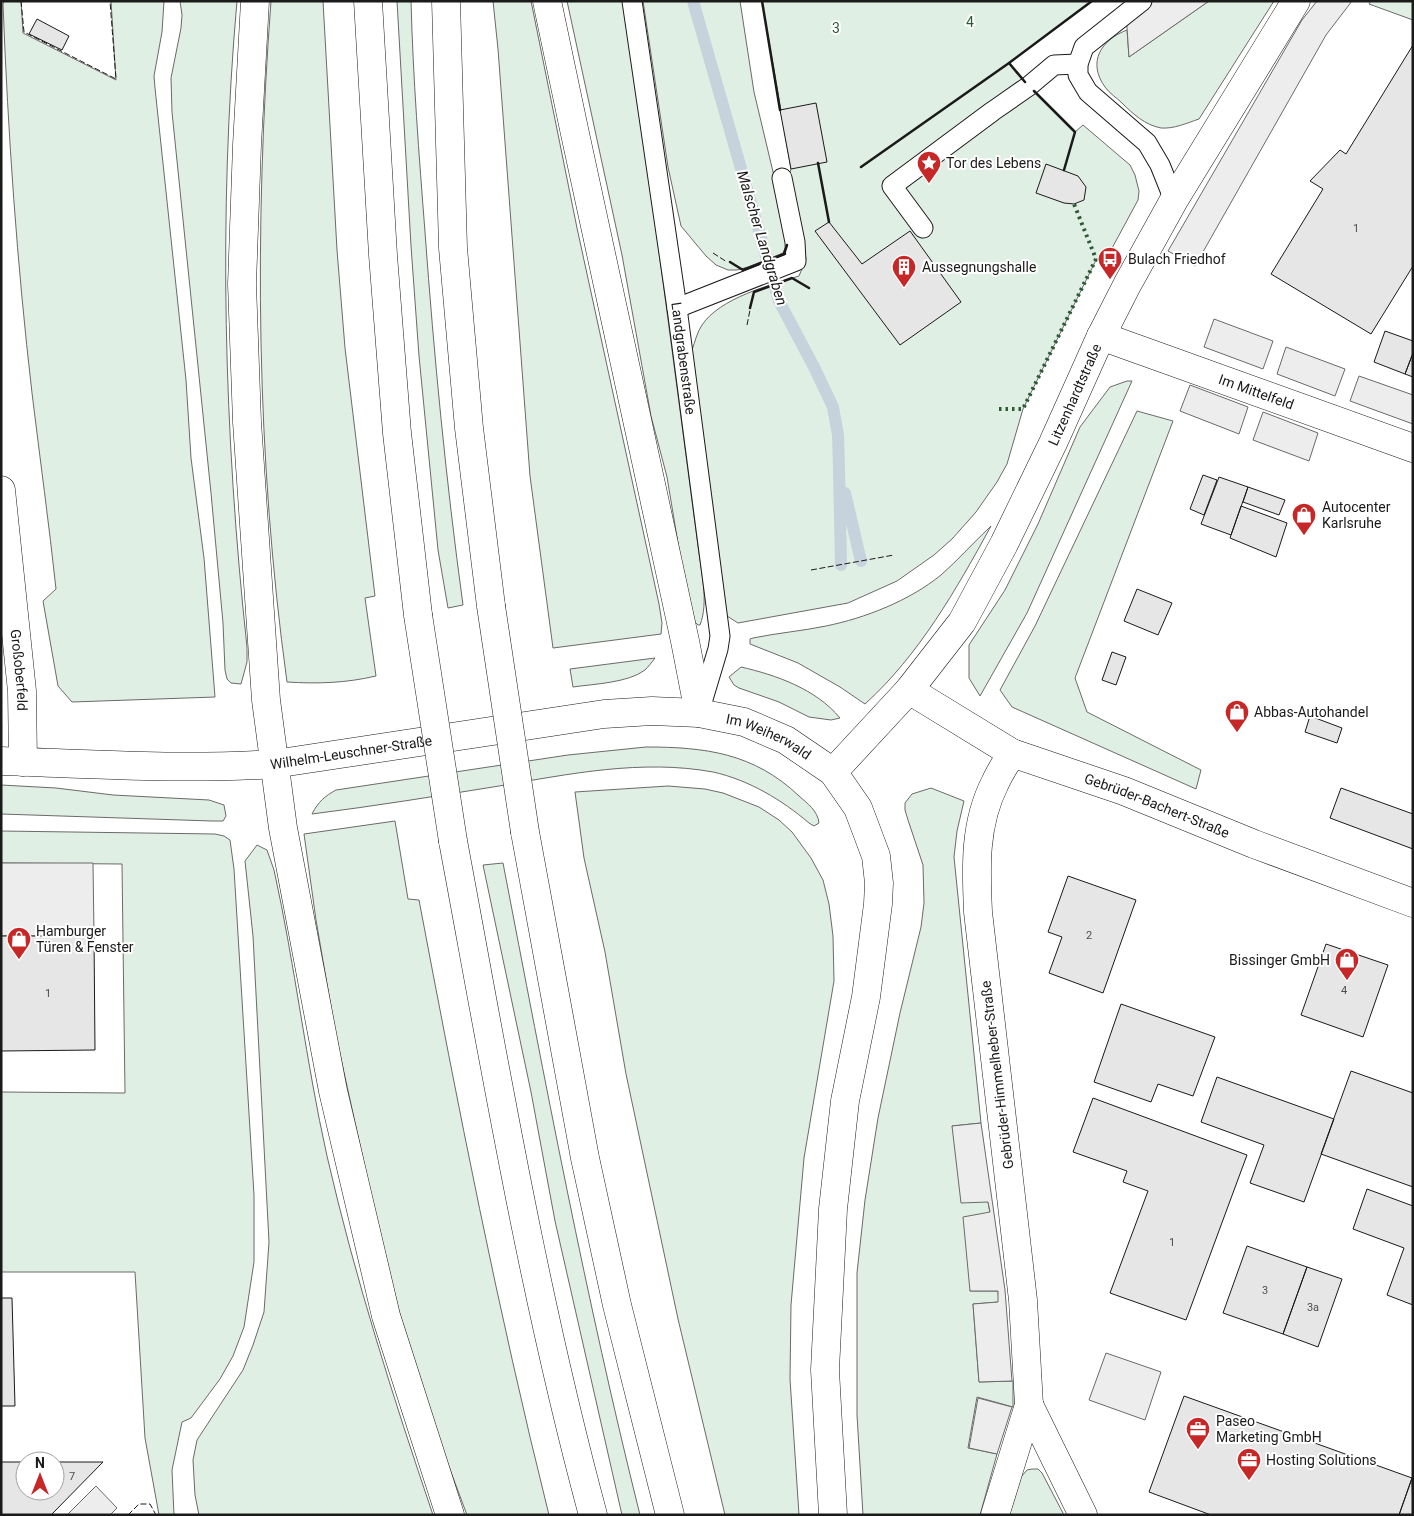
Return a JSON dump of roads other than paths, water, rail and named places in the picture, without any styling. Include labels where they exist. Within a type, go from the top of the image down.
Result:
[{"type":"main road","points":[[255,1],[242,284],[247,422],[264,674],[274,764],[283,828],[331,1081],[378,1282],[386,1316],[450,1515]]},
{"type":"main road","points":[[368,1],[396,413],[418,615],[453,841],[516,1178],[549,1332],[593,1515]]},
{"type":"main road","points":[[446,1],[453,248],[469,428],[491,606],[525,832],[584,1148],[613,1286],[670,1515]]},
{"type":"main road","points":[[547,1],[699,713]]},
{"type":"main road","name":"Litzenhardtstraße","points":[[833,772],[909,690],[962,622],[1004,544],[1053,443],[1101,336],[1174,200],[1296,1]]},
{"type":"main road","name":"Im Mittelfeld","points":[[1101,336],[1413,448]]},
{"type":"main road","name":"Großoberfeld","points":[[1,490],[23,700],[12,761]]},
{"type":"main road","name":"Gebrüder-Bachert-Straße","points":[[909,690],[1012,753],[1124,791],[1254,844],[1413,903]]},
{"type":"main road","name":"Wilhelm-Leuschner-Straße","points":[[12,761],[166,768],[274,764],[604,714],[652,711],[699,713]]},
{"type":"main road","name":"Im Weiherwald","points":[[699,713],[744,722],[786,740],[833,772]]},
{"type":"main road","name":"Gebrüder-Himmelheber-Straße","points":[[995,1515],[1028,1405],[1023,1300],[978,912],[976,865],[982,819],[994,784],[1012,753]]},
{"type":"main road","points":[[833,772],[858,808],[870,836],[876,856],[879,883],[866,998],[845,1101],[833,1209],[825,1370],[833,1515]]},
{"type":"main road","name":"Gebrüder-Himmelheber-Straße","points":[[1028,1405],[1083,1515]]},
{"type":"lane","name":"Landgrabenstraße","points":[[632,1],[677,308],[720,636],[699,713]]},
{"type":"lane","points":[[1142,1],[1084,47],[1078,64],[1078,75],[1088,92],[1147,142],[1160,164],[1174,200]]},
{"type":"lane","points":[[923,228],[892,186],[1054,66],[1078,64]]},
{"type":"lane","points":[[677,308],[796,261],[795,242],[782,178]]},
{"type":"waterway","name":"Malscher Landgraben","points":[[693,1],[779,301],[833,407],[838,435],[841,565]]},
{"type":"waterway","name":"Malscher Landgraben","points":[[845,493],[861,561]]},
{"type":"place","name":"Tor des Lebens","points":[[929,184]]},
{"type":"place","name":"Bulach Friedhof","points":[[1110,280]]},
{"type":"place","name":"Aussegnungshalle","points":[[904,288]]},
{"type":"place","name":"Autocenter Karlsruhe","points":[[1304,536]]},
{"type":"place","name":"Abbas-Autohandel","points":[[1237,733]]},
{"type":"place","name":"Hamburger Türen & Fenster","points":[[19,960]]},
{"type":"place","name":"Bissinger GmbH","points":[[1347,981]]},
{"type":"place","name":"Paseo Marketing GmbH","points":[[1198,1450]]},
{"type":"place","name":"Hosting Solutions","points":[[1249,1481]]},
{"type":"park label","name":"4","points":[[970,22]]},
{"type":"park label","name":"3","points":[[836,28]]}]
